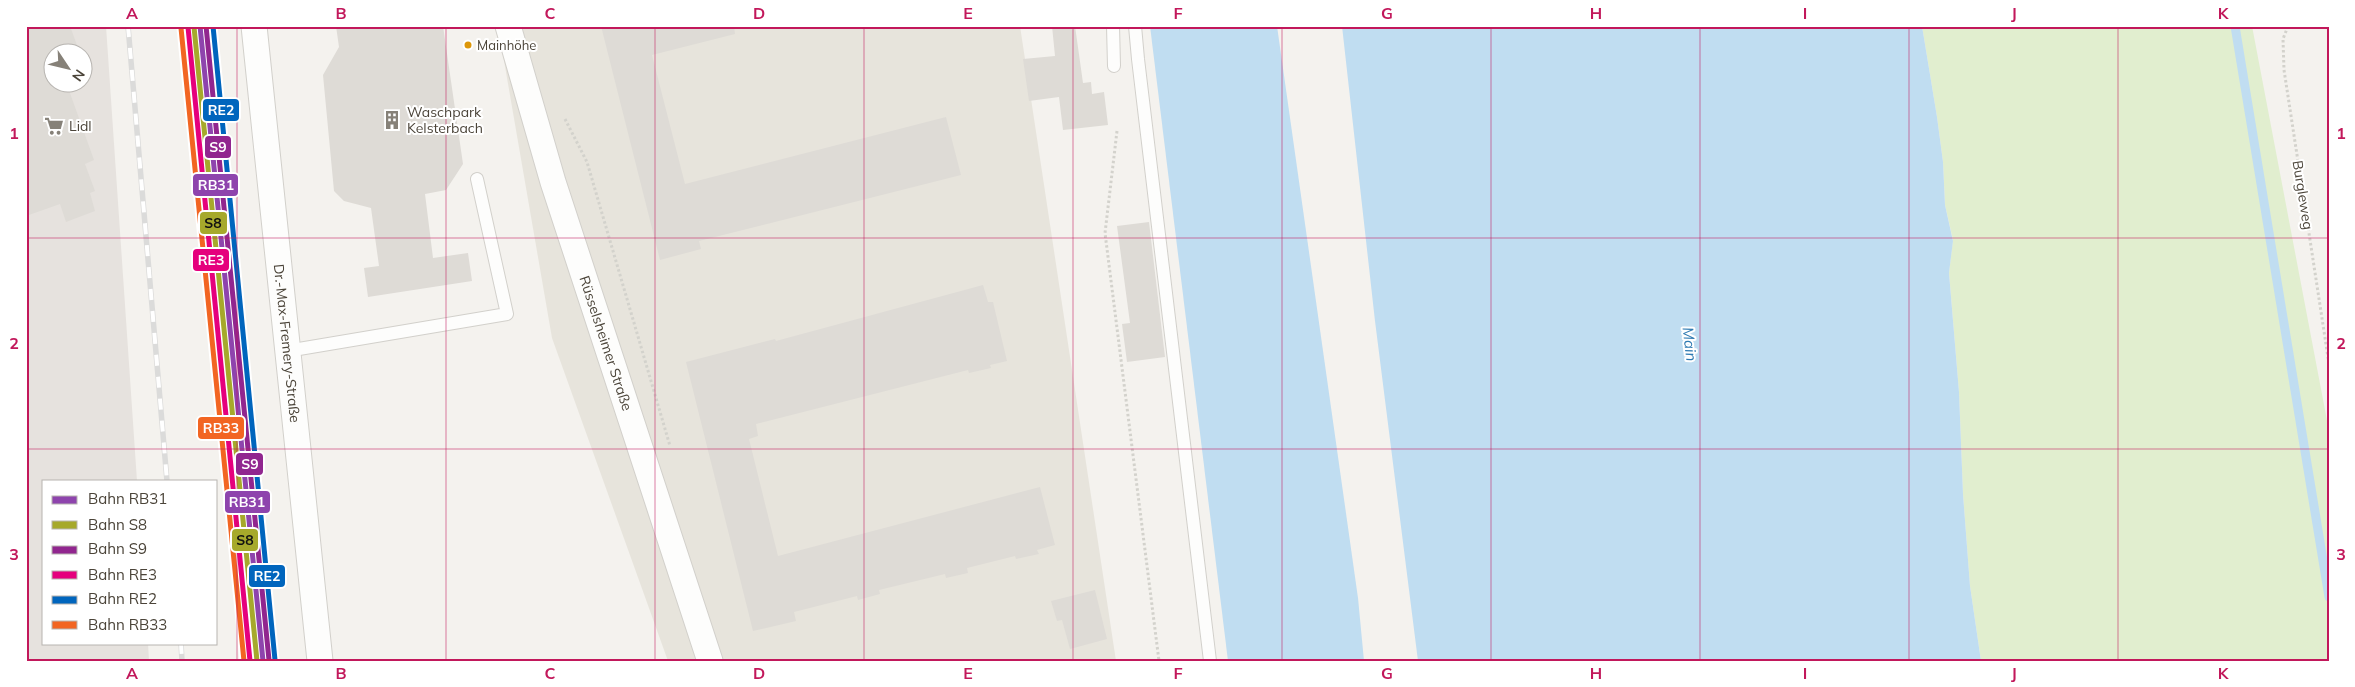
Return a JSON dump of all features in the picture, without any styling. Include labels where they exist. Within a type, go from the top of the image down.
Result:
[{"type":"street","name":"Dr.-Max-Fremery-Straße","points":[[254,26],[320,661]]},
{"type":"street","name":"Rüsselsheimer Straße","points":[[508,26],[553,182],[710,661]]},
{"type":"lane","points":[[1113,26],[1114,66]]},
{"type":"lane","points":[[1136,26],[1138,59],[1210,661]]},
{"type":"lane","points":[[287,351],[507,314],[477,179]]},
{"type":"path","name":"Burgleweg","points":[[2288,26],[2284,39],[2284,70],[2329,364]]},
{"type":"path","points":[[562,110],[587,162],[673,455]]},
{"type":"path","points":[[1117,131],[1105,233],[1159,661]]},
{"type":"shaded area","points":[[26,26],[106,26],[137,480],[42,480],[42,644],[148,644],[149,661],[26,661]]},
{"type":"shaded area","points":[[498,26],[1020,26],[1116,661],[668,661],[552,338]]},
{"type":"green space","points":[[1922,26],[2252,26],[2329,431],[2329,661],[1981,661],[1970,586],[1963,494],[1959,392],[1949,273],[1953,240],[1945,205],[1943,162]]},
{"type":"water","points":[[1150,26],[1277,26],[1358,598],[1364,661],[1228,661]]},
{"type":"water","name":"Main","points":[[1342,26],[1922,26],[1943,162],[1945,205],[1953,241],[1949,273],[1959,392],[1963,494],[1970,586],[1981,661],[1418,661],[1375,321]]},
{"type":"building","name":"Lidl","points":[[26,26],[70,26],[76,42],[42,42],[42,92],[70,92],[94,160],[85,164],[95,191],[90,193],[95,211],[66,222],[60,204],[26,216]]},
{"type":"building","name":"Waschpark Kelsterbach","points":[[336,26],[443,26],[463,164],[446,190],[425,194],[433,258],[468,253],[472,281],[368,297],[364,268],[379,266],[371,208],[344,201],[334,191],[323,75],[339,47]]},
{"type":"building","points":[[601,26],[734,26],[735,34],[652,55],[685,184],[946,117],[961,175],[699,241],[701,249],[660,260]]},
{"type":"building","points":[[1052,26],[1075,26],[1083,83],[1091,82],[1092,94],[1104,92],[1108,125],[1063,130],[1059,97],[1029,101],[1023,59],[1055,56]]},
{"type":"building","points":[[1149,222],[1165,357],[1127,362],[1122,324],[1130,323],[1117,226]]},
{"type":"building","points":[[983,285],[988,302],[993,302],[1007,361],[990,365],[991,368],[969,373],[968,370],[756,424],[758,436],[749,439],[778,556],[1040,487],[1055,545],[1037,550],[1039,554],[1016,559],[1015,556],[967,568],[968,573],[946,578],[945,574],[879,590],[880,594],[858,600],[857,596],[794,612],[796,621],[753,631],[686,362],[775,339],[776,341]]},
{"type":"building","points":[[1095,590],[1107,639],[1070,649],[1062,620],[1057,621],[1051,601]]},
{"type":"waterway","points":[[2235,26],[2329,597]]},
{"type":"railway","points":[[128,26],[167,480]]},
{"type":"railway","points":[[181,644],[182,661]]},
{"type":"rail line","name":"RB31","points":[[200,26],[263,661]]},
{"type":"rail line","name":"S9","points":[[206,26],[269,660]]},
{"type":"rail line","name":"RE2","points":[[213,26],[275,660]]},
{"type":"rail line","name":"RE3","points":[[188,27],[250,661]]},
{"type":"rail line","name":"S8","points":[[194,27],[257,661]]},
{"type":"rail line","name":"RB33","points":[[181,28],[244,661]]},
{"type":"place","name":"Mainhöhe","points":[[468,45]]},
{"type":"place","name":"Waschpark Kelsterbach","points":[[392,120]]},
{"type":"place","name":"Lidl","points":[[54,126]]}]
